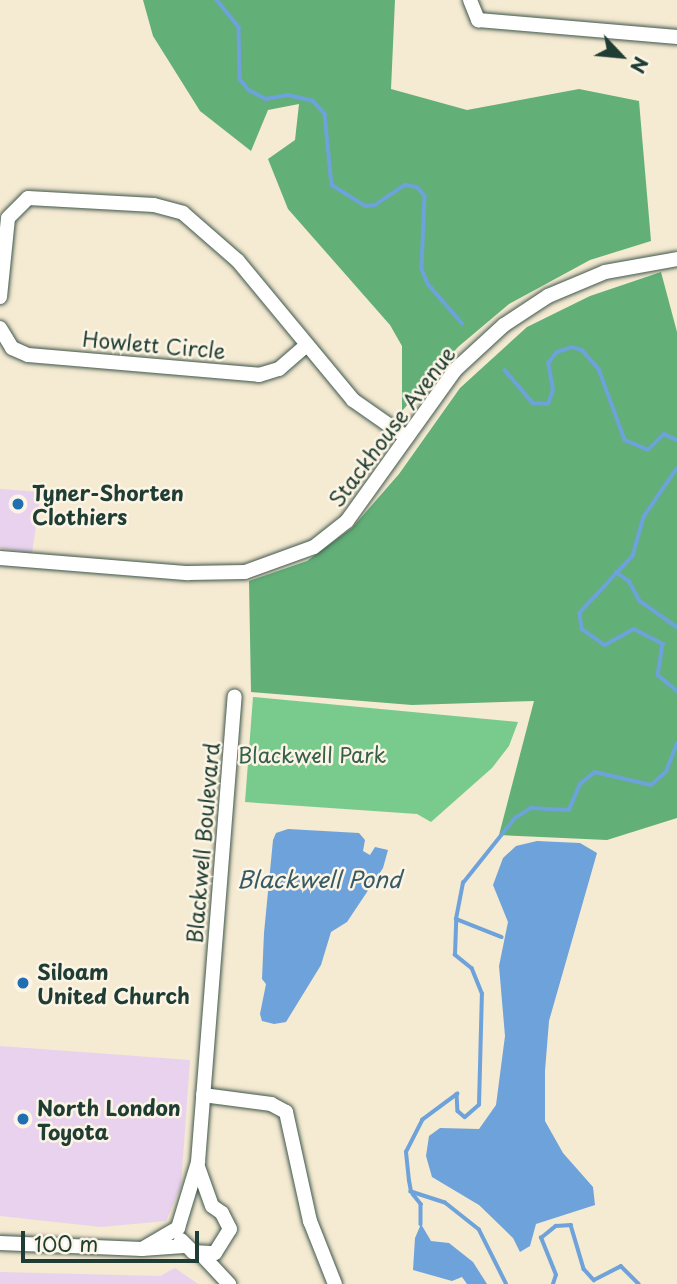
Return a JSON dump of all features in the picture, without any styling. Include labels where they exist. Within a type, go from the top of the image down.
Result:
[{"type":"street","points":[[470,0],[478,20],[677,37]]},
{"type":"street","points":[[0,298],[8,218],[20,202],[47,196],[154,205],[183,213],[211,234],[353,400],[406,437]]},
{"type":"street","name":"Stackhouse Avenue","points":[[0,558],[188,573],[245,572],[273,564],[330,537],[379,479],[455,370],[504,325],[548,296],[605,272],[677,259]]},
{"type":"street","name":"Howlett Circle","points":[[0,328],[12,348],[28,355],[259,375],[279,369],[307,345]]},
{"type":"street","name":"Blackwell Boulevard","points":[[181,1221],[198,1162],[235,696]]},
{"type":"street","points":[[203,1095],[271,1104],[286,1112],[310,1221],[335,1284]]},
{"type":"street","name":"Blackwell Boulevard","points":[[198,1162],[212,1206],[222,1213],[230,1229],[223,1247],[226,1281]]},
{"type":"street","points":[[142,1249],[199,1205],[212,1206]]},
{"type":"street","points":[[0,1243],[142,1249],[184,1246],[181,1221]]},
{"type":"street","name":"Blackwell Boulevard","points":[[184,1246],[202,1255],[226,1281]]},
{"type":"street","points":[[202,1255],[223,1247]]},
{"type":"shaded area","points":[[0,489],[41,492],[32,553],[0,548]]},
{"type":"shaded area","points":[[0,1046],[190,1060],[181,1186],[166,1221],[101,1227],[0,1216]]},
{"type":"shaded area","points":[[175,1268],[198,1284],[0,1284],[0,1272],[160,1276]]},
{"type":"green space","points":[[143,0],[395,0],[391,89],[467,110],[579,89],[639,101],[651,241],[590,260],[509,304],[458,347],[402,411],[402,346],[390,325],[288,209],[268,159],[295,140],[299,104],[268,110],[251,151],[200,111],[153,36]]},
{"type":"green space","points":[[661,272],[677,332],[677,818],[607,840],[499,835],[534,701],[412,705],[251,692],[249,581],[307,561],[352,528],[399,474],[460,388],[527,327],[590,296]]},
{"type":"green space","name":"Blackwell Park","points":[[253,697],[518,722],[509,746],[492,768],[431,822],[417,814],[245,802]]},
{"type":"water","name":"Blackwell Pond","points":[[288,829],[359,833],[365,840],[363,851],[370,855],[375,847],[388,850],[383,868],[347,922],[331,932],[321,965],[286,1022],[274,1024],[262,1021],[260,1014],[266,984],[262,979],[264,933],[273,840],[276,833]]},
{"type":"water","points":[[537,841],[580,843],[597,853],[549,1021],[545,1071],[545,1121],[563,1153],[593,1187],[595,1205],[536,1224],[530,1246],[520,1252],[513,1238],[479,1205],[432,1177],[426,1156],[429,1136],[440,1128],[479,1129],[496,1105],[505,1036],[499,966],[508,922],[493,885],[503,858],[516,846]]},
{"type":"water","points":[[421,1224],[431,1241],[449,1243],[473,1262],[487,1284],[467,1284],[462,1277],[452,1281],[413,1270],[415,1238]]},
{"type":"waterway","points":[[217,0],[239,27],[240,79],[249,90],[266,99],[288,95],[313,101],[325,114],[332,185],[365,206],[375,205],[405,185],[417,187],[425,196],[422,269],[428,284],[462,323]]},
{"type":"waterway","points":[[505,370],[533,403],[548,404],[553,390],[548,363],[557,352],[572,347],[582,350],[599,369],[625,440],[648,450],[664,434],[677,440]]},
{"type":"waterway","points":[[677,469],[644,517],[633,556],[580,613],[582,629],[605,645],[634,629],[663,644],[658,675],[677,691]]},
{"type":"waterway","points":[[616,572],[629,581],[640,601],[677,627]]},
{"type":"waterway","points":[[506,1284],[479,1230],[445,1203],[411,1192],[409,1181],[406,1152],[422,1120],[457,1094],[458,1111],[465,1117],[479,1105],[482,994],[472,969],[455,955],[456,919],[463,883],[515,818],[531,808],[569,810],[580,784],[595,772],[651,785],[666,772],[677,743]]},
{"type":"waterway","points":[[456,919],[502,937]]},
{"type":"waterway","points":[[413,1194],[421,1204],[421,1224]]},
{"type":"waterway","points":[[553,1284],[556,1275],[541,1238],[556,1226],[571,1225],[584,1269],[594,1280],[621,1266],[639,1284]]},
{"type":"place","name":"Tyner-Shorten Clothiers","points":[[18,504]]},
{"type":"place","name":"Siloam United Church","points":[[23,983]]},
{"type":"place","name":"North London Toyota","points":[[23,1119]]}]
